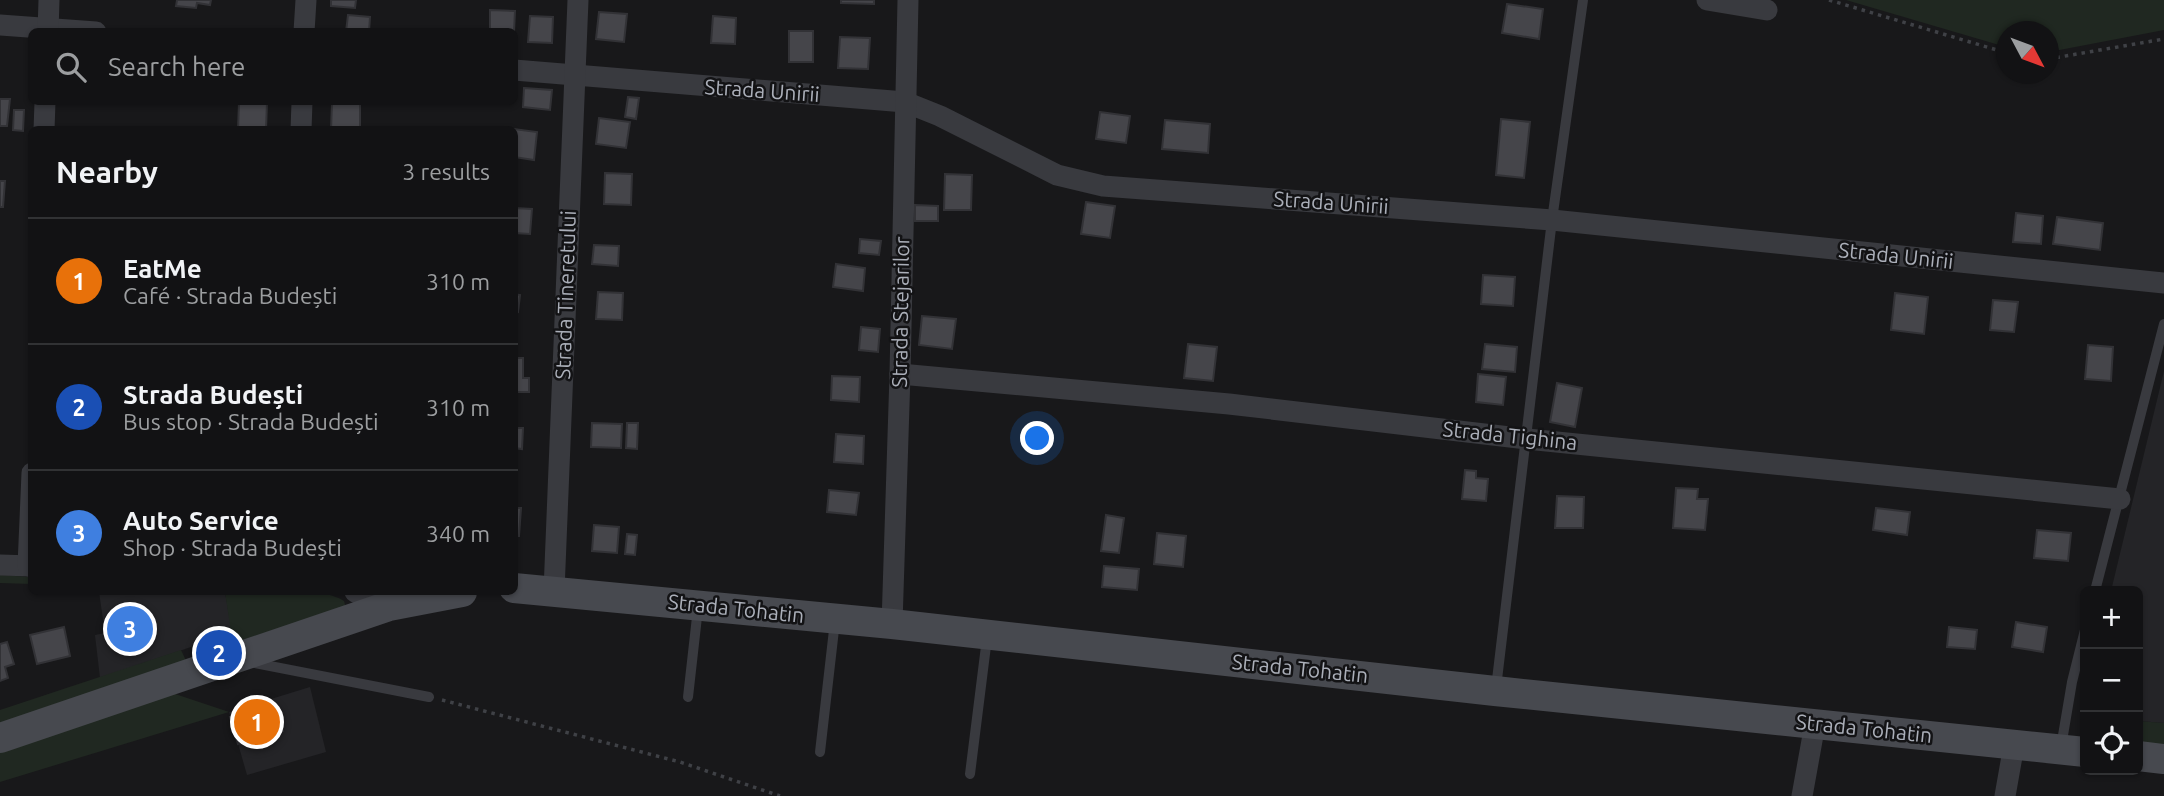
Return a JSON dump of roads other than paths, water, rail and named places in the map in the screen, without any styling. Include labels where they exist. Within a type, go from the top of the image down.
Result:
[{"type":"street","points":[[48,28],[49,0]]},
{"type":"street","points":[[304,28],[306,0]]},
{"type":"street","name":"Strada Tineretului","points":[[554,591],[578,0]]},
{"type":"street","name":"Strada Stejarilor","points":[[892,624],[908,0]]},
{"type":"street","points":[[1707,0],[1767,10]]},
{"type":"street","points":[[0,24],[32,28]]},
{"type":"street","name":"Strada Unirii","points":[[518,70],[905,102],[940,116],[1057,175],[1103,186],[1552,220],[2164,283]]},
{"type":"street","points":[[44,126],[46,105]]},
{"type":"street","points":[[301,126],[302,105]]},
{"type":"street","name":"Strada Tighina","points":[[900,374],[1230,404],[1527,439],[2120,499]]},
{"type":"street","points":[[0,565],[28,566]]},
{"type":"street","name":"Strada Tohatin","points":[[518,588],[892,624],[1495,691],[2073,750]]},
{"type":"street","points":[[362,595],[389,606]]},
{"type":"street","points":[[0,738],[389,606],[447,595]]},
{"type":"street","points":[[1802,796],[1815,724]]},
{"type":"street","points":[[2005,796],[2014,745]]},
{"type":"street","points":[[2143,757],[2164,759]]},
{"type":"lane","points":[[1495,691],[1552,220],[1583,0]]},
{"type":"lane","points":[[2096,586],[2164,324]]},
{"type":"lane","points":[[688,696],[698,605]]},
{"type":"lane","points":[[820,752],[835,619]]},
{"type":"lane","points":[[970,774],[987,635]]},
{"type":"lane","points":[[2073,750],[2072,682],[2080,649]]},
{"type":"lane","points":[[236,659],[429,697]]},
{"type":"place","name":"Auto Service","points":[[130,629]]},
{"type":"place","name":"Strada Budești","points":[[219,653]]},
{"type":"place","name":"EatMe","points":[[257,722]]}]
